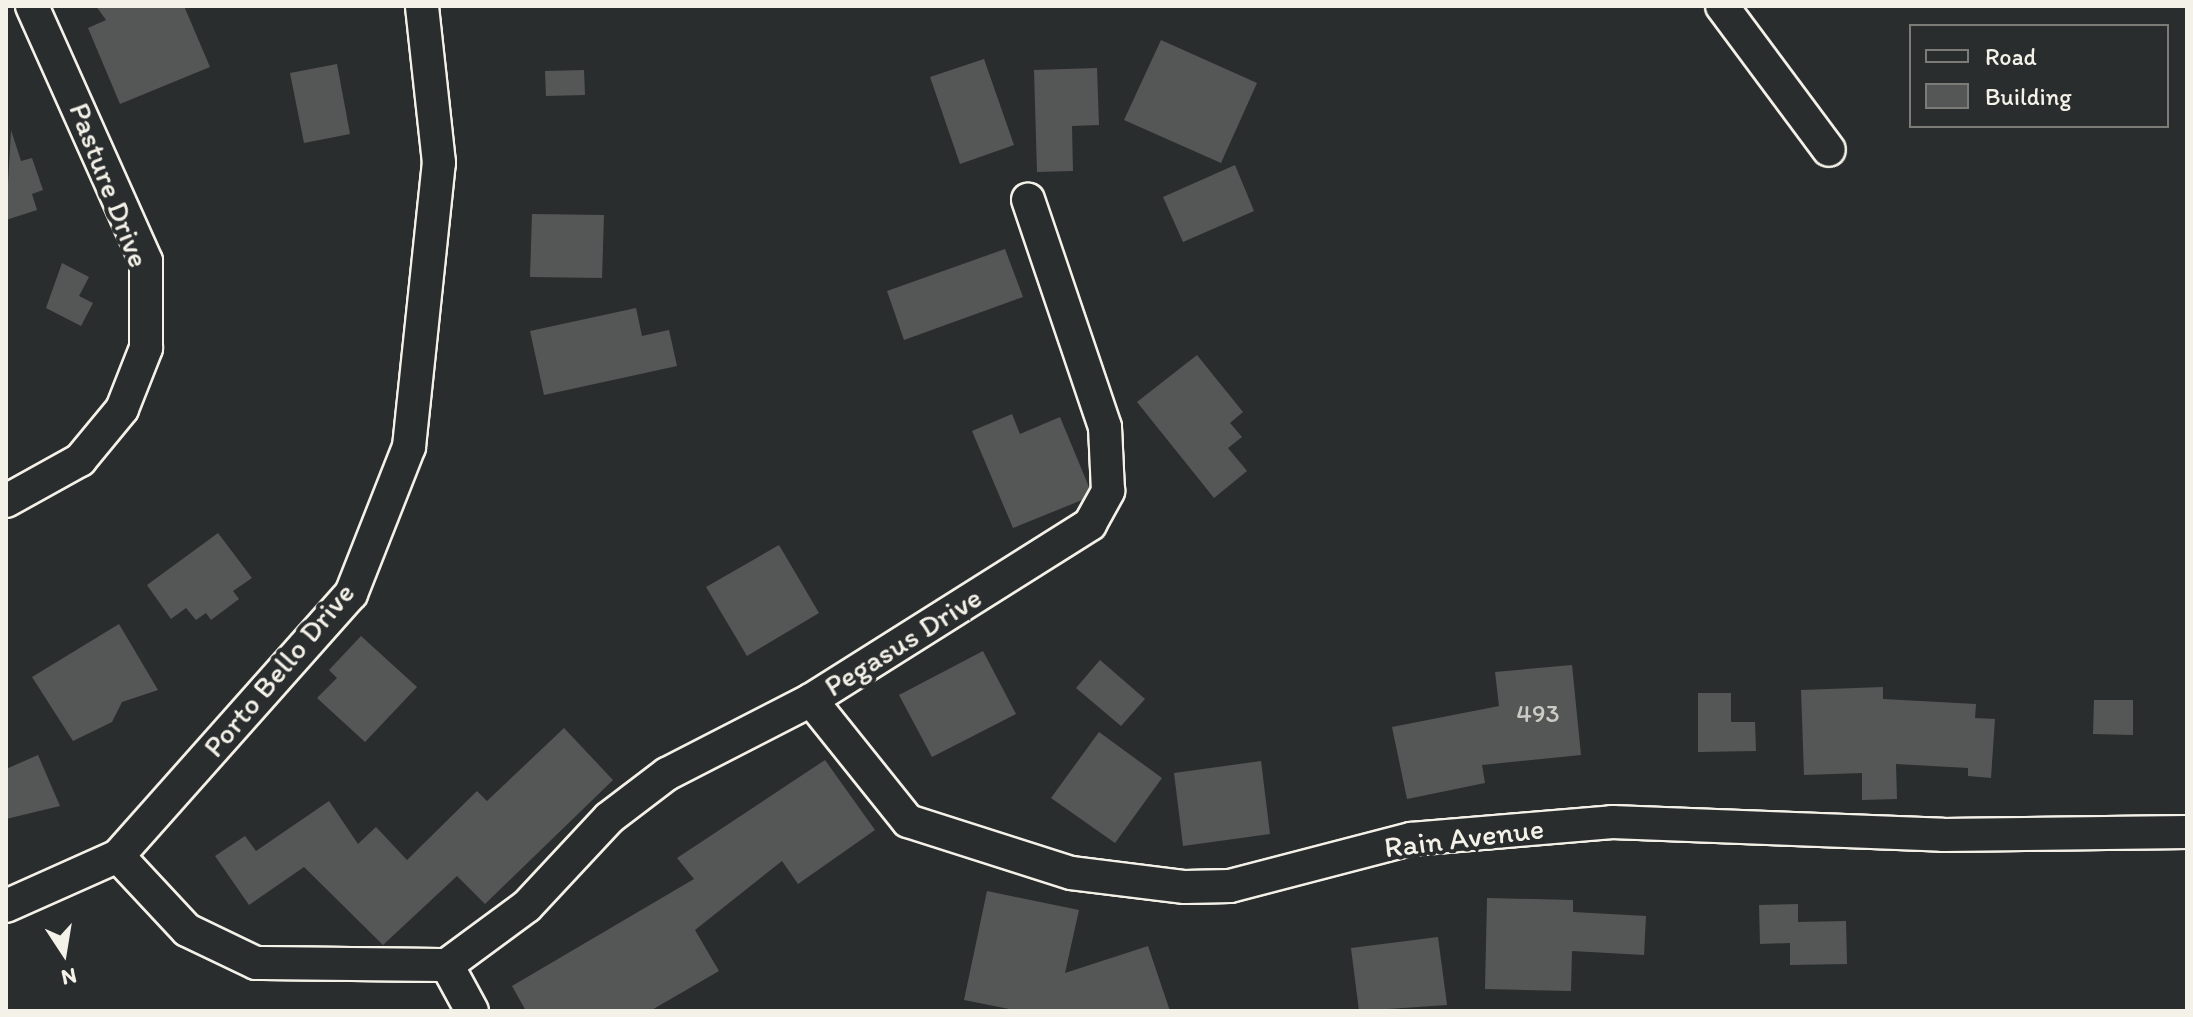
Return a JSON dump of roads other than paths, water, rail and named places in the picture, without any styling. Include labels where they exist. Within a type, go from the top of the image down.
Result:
[{"type":"street","name":"Pasture Drive","points":[[6,501],[80,460],[122,409],[146,348],[146,261],[32,6]]},
{"type":"street","name":"Porto Bello Drive","points":[[6,906],[118,856],[351,594],[409,447],[439,163],[422,6]]},
{"type":"street","points":[[1722,6],[1829,150]]},
{"type":"street","name":"Pegasus Drive","points":[[447,965],[527,906],[609,818],[667,774],[811,700],[1090,524],[1108,491],[1105,427],[1028,200]]},
{"type":"street","name":"Rain Avenue","points":[[811,700],[908,821],[1071,873],[1185,887],[1230,886],[1411,839],[1612,822],[1943,835],[2187,832]]},
{"type":"street","points":[[118,856],[187,930],[256,963],[447,965],[472,1011]]}]
